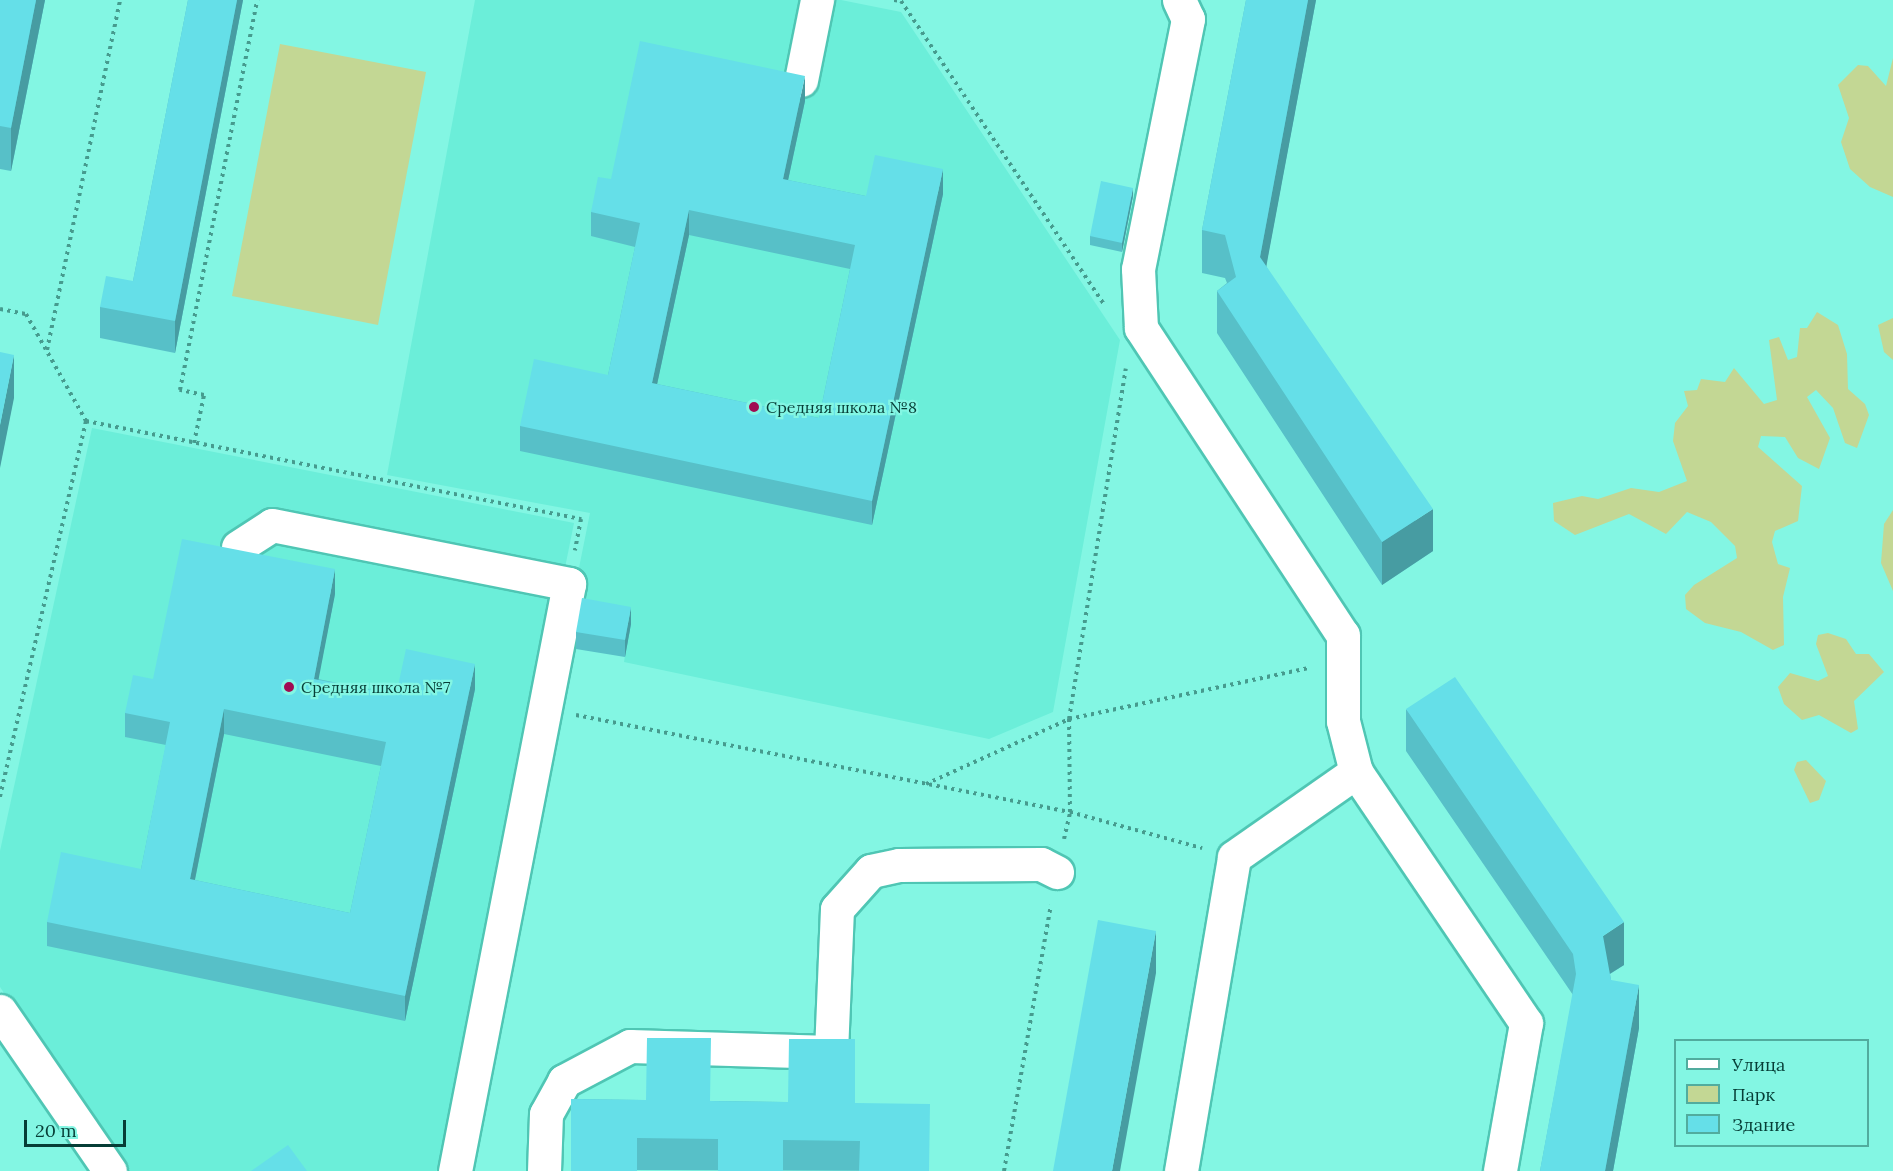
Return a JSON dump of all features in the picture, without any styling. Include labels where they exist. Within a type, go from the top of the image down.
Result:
[{"type":"street","points":[[801,80],[817,0]]},
{"type":"street","points":[[1179,0],[1188,20],[1138,269],[1141,328],[1343,635],[1343,721],[1356,772],[1526,1023],[1500,1171]]},
{"type":"street","points":[[238,547],[272,525],[569,584],[455,1171]]},
{"type":"street","points":[[1181,1171],[1234,857],[1356,772]]},
{"type":"street","points":[[544,1171],[546,1114],[564,1081],[630,1046],[831,1052],[837,909],[871,871],[899,865],[1041,864],[1057,872]]},
{"type":"street","points":[[0,1011],[110,1171]]},
{"type":"path","points":[[47,350],[120,0]]},
{"type":"path","points":[[194,443],[204,395],[180,390],[257,0]]},
{"type":"path","points":[[894,0],[902,1],[1110,313]]},
{"type":"path","points":[[0,309],[26,314],[87,421],[0,797]]},
{"type":"path","points":[[1004,1171],[1057,872],[1070,812],[1069,718],[1126,366]]},
{"type":"path","points":[[87,421],[581,519],[569,584]]},
{"type":"path","points":[[926,784],[1069,718],[1342,661]]},
{"type":"path","points":[[543,709],[1070,812],[1234,857]]},
{"type":"shaded area","name":"Средняя школа №8","points":[[475,0],[841,0],[901,12],[1120,340],[1053,712],[989,739],[624,662],[630,624],[570,613],[590,513],[387,475]]},
{"type":"shaded area","name":"Средняя школа №7","points":[[92,428],[574,523],[445,1164],[436,1171],[125,1171],[0,987],[0,851]]},
{"type":"green space","points":[[280,44],[426,72],[378,325],[232,296]]},
{"type":"green space","points":[[1893,58],[1893,197],[1870,187],[1850,169],[1841,142],[1849,118],[1838,85],[1858,65],[1868,66],[1886,86]]},
{"type":"green space","points":[[1817,312],[1838,325],[1847,354],[1848,389],[1865,404],[1869,415],[1857,448],[1845,443],[1833,408],[1816,390],[1807,397],[1830,438],[1819,469],[1798,458],[1785,437],[1761,436],[1758,447],[1802,486],[1798,521],[1775,531],[1772,542],[1778,564],[1790,568],[1783,597],[1784,645],[1773,650],[1741,632],[1705,623],[1686,609],[1685,595],[1694,585],[1737,558],[1735,546],[1711,522],[1687,512],[1666,534],[1629,514],[1575,535],[1554,521],[1553,503],[1582,496],[1598,499],[1631,488],[1659,492],[1687,481],[1673,441],[1675,423],[1688,406],[1684,391],[1697,390],[1701,379],[1725,382],[1734,368],[1764,404],[1777,400],[1769,340],[1779,337],[1788,360],[1797,357],[1800,328],[1807,328]]},
{"type":"green space","points":[[1893,318],[1893,360],[1884,352],[1878,325]]},
{"type":"green space","points":[[1893,510],[1893,591],[1881,563],[1884,524]]},
{"type":"green space","points":[[1828,633],[1846,639],[1856,654],[1869,654],[1884,672],[1854,701],[1858,729],[1851,733],[1819,715],[1802,720],[1784,704],[1778,687],[1790,673],[1818,681],[1828,676],[1816,644],[1818,635]]},
{"type":"green space","points":[[1806,760],[1826,781],[1819,800],[1810,803],[1794,770],[1797,762]]},
{"type":"building","points":[[0,0],[36,0],[11,128],[0,126]]},
{"type":"building","points":[[188,0],[237,0],[175,321],[100,307],[106,276],[133,281]]},
{"type":"building","points":[[1246,0],[1308,0],[1260,257],[1433,509],[1382,542],[1217,291],[1236,277],[1225,235],[1202,230]]},
{"type":"building","points":[[640,41],[805,76],[783,179],[866,196],[875,155],[943,169],[872,501],[520,426],[534,359],[608,375],[640,223],[591,212],[598,177],[611,179]],"holes":[[[689,210],[855,245],[819,418],[652,383]]]},
{"type":"building","points":[[1101,181],[1133,188],[1122,243],[1090,236]]},
{"type":"building","points":[[0,352],[14,355],[0,425]]},
{"type":"building","points":[[182,539],[335,569],[314,679],[396,695],[406,649],[475,664],[405,996],[47,922],[61,852],[141,869],[170,722],[125,713],[133,675],[153,679]],"holes":[[[224,709],[386,742],[350,913],[190,879]]]},
{"type":"building","points":[[582,598],[631,607],[625,640],[576,632]]},
{"type":"building","points":[[1455,677],[1624,922],[1603,936],[1611,980],[1639,985],[1605,1171],[1540,1171],[1576,974],[1573,954],[1406,709]]},
{"type":"building","points":[[1098,920],[1156,931],[1112,1171],[1053,1171]]},
{"type":"building","points":[[647,1038],[711,1038],[710,1101],[788,1102],[789,1039],[855,1039],[855,1103],[930,1104],[929,1171],[859,1171],[860,1141],[783,1140],[783,1171],[718,1171],[718,1139],[637,1138],[637,1171],[571,1171],[571,1099],[646,1100]]},
{"type":"building","points":[[288,1145],[307,1171],[251,1171]]},
{"type":"place","name":"Средняя школа №8","points":[[754,407]]},
{"type":"place","name":"Средняя школа №7","points":[[289,687]]}]
